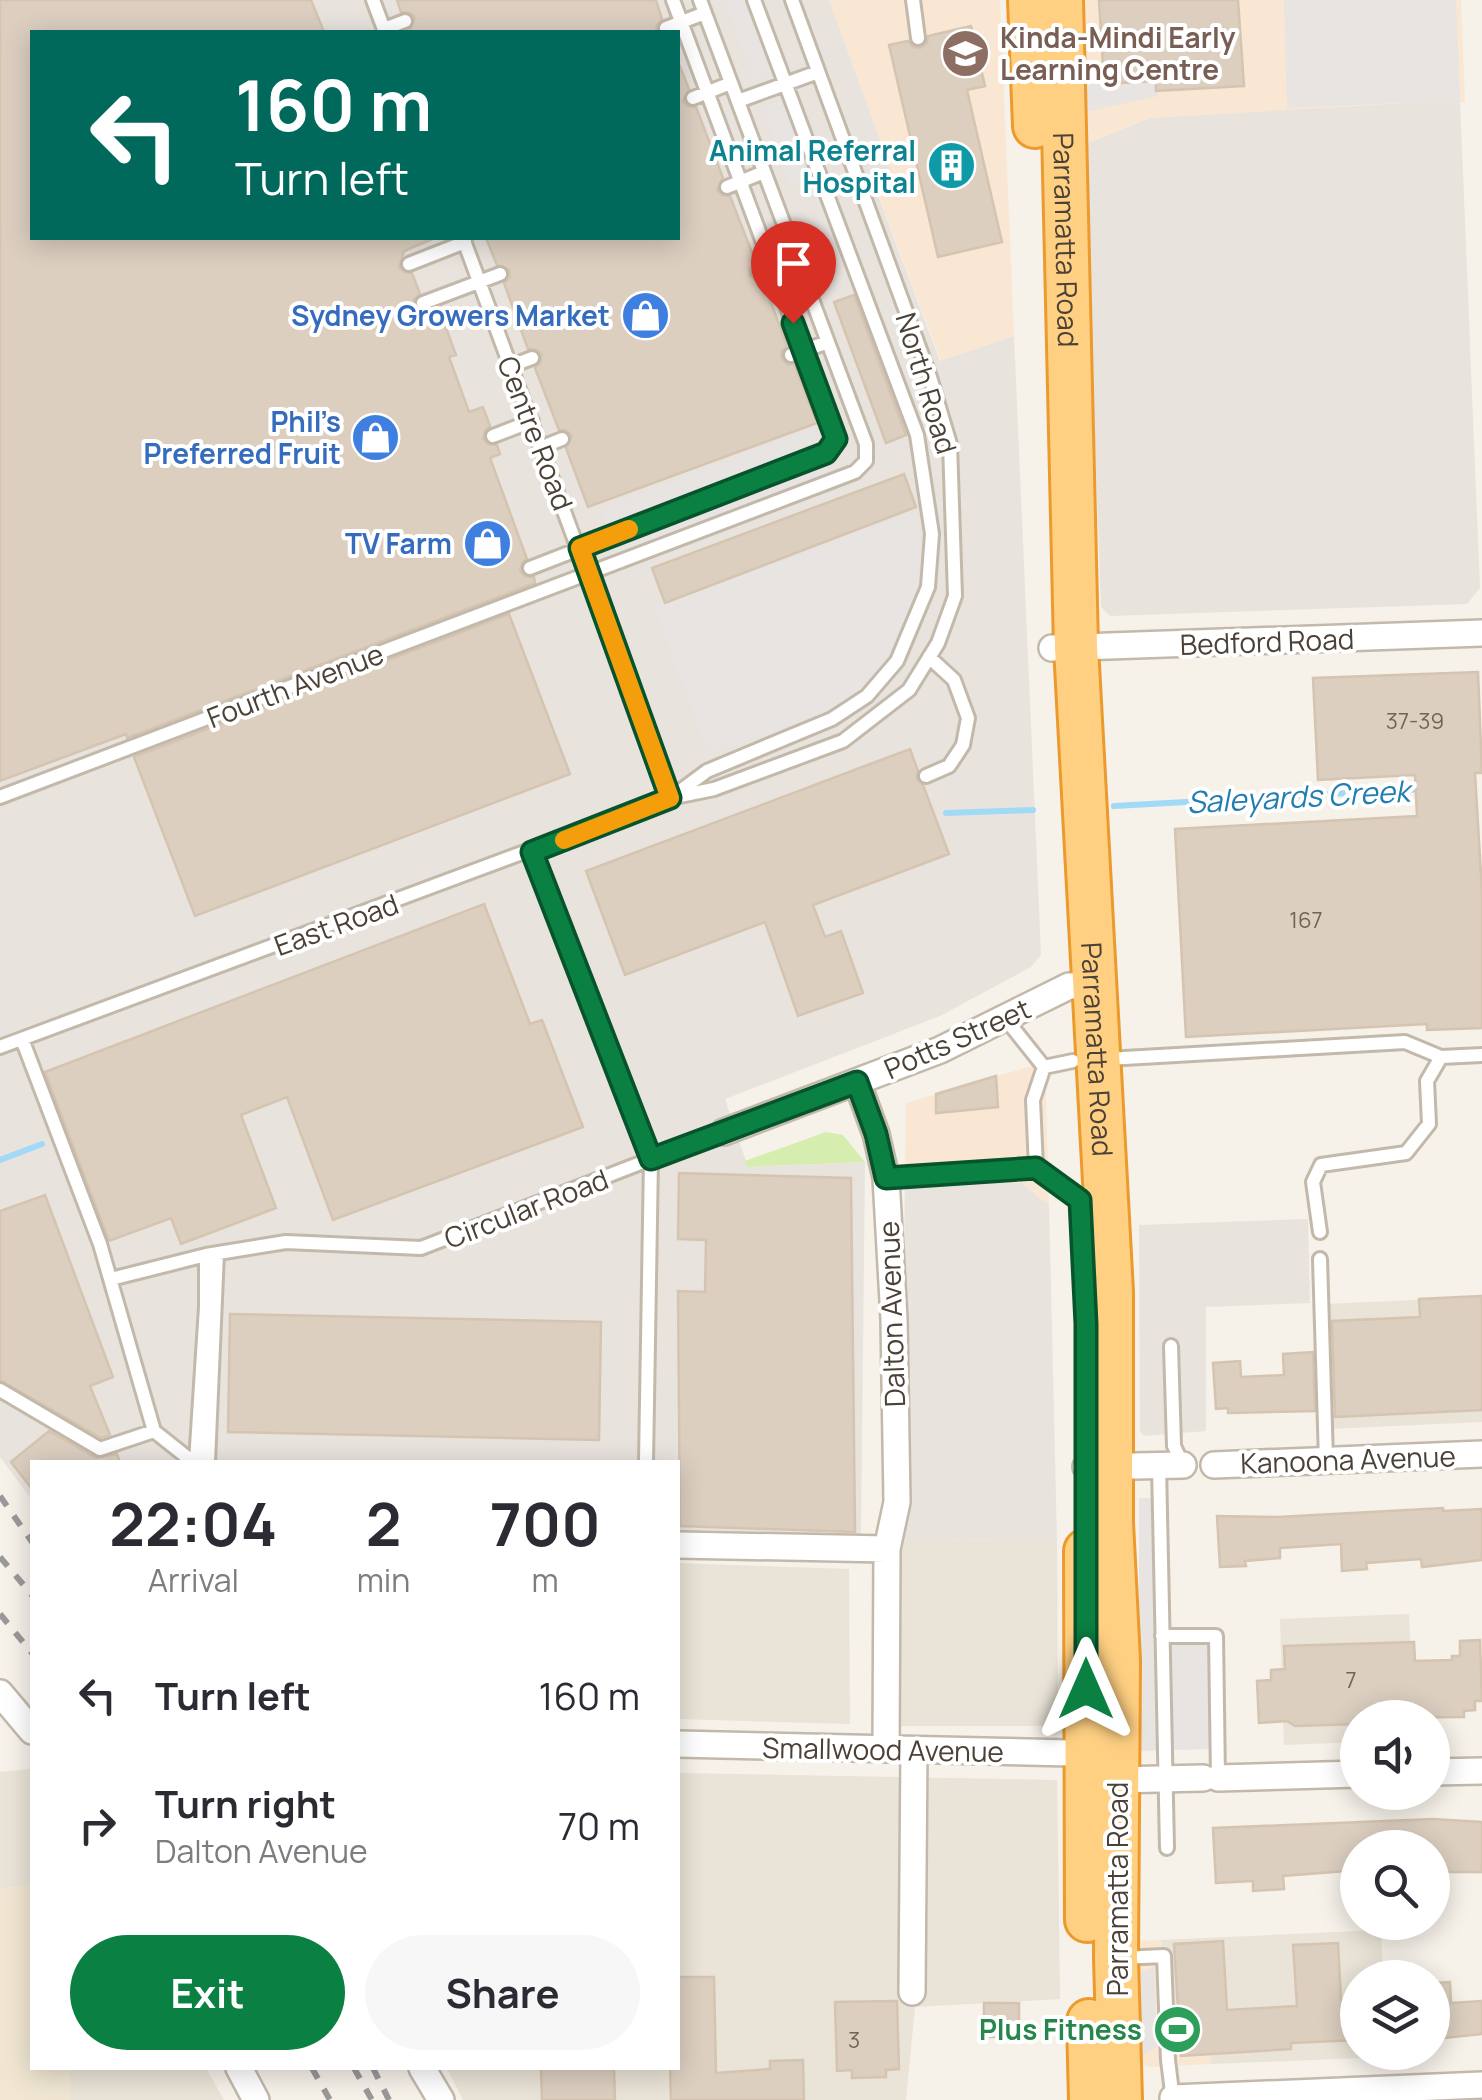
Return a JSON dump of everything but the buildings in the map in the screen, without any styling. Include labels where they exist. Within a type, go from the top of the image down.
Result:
[{"type":"highway","name":"Parramatta Road","points":[[1030,0],[1044,502],[1064,647]]},
{"type":"highway","name":"Parramatta Road","points":[[1061,0],[1064,647],[1082,986],[1072,1062],[1086,1324],[1099,1467],[1111,1523],[1118,1660],[1100,1772],[1090,2100]]},
{"type":"highway","name":"Parramatta Road","points":[[1072,1062],[1112,1292],[1099,1467]]},
{"type":"highway","name":"Parramatta Road","points":[[1100,1772],[1116,1958],[1120,2100]]},
{"type":"street","name":"Bedford Road","points":[[1064,647],[1482,633]]},
{"type":"street","name":"Potts Street","points":[[724,1132],[940,1050],[1082,986]]},
{"type":"street","name":"Dalton Avenue","points":[[857,1082],[876,1134],[886,1178],[894,1320],[896,1502],[886,1549],[886,1749]]},
{"type":"street","name":"Kanoona Avenue","points":[[1214,1465],[1482,1454]]},
{"type":"street","points":[[1099,1467],[1171,1465]]},
{"type":"street","points":[[680,1544],[886,1549]]},
{"type":"street","points":[[4,1706],[30,1729]]},
{"type":"street","name":"Smallwood Avenue","points":[[680,1744],[1071,1753],[1100,1772],[1166,1779],[1340,1774]]},
{"type":"street","points":[[912,1992],[914,1750]]},
{"type":"street","points":[[1450,1771],[1482,1770]]},
{"type":"street","points":[[240,2070],[256,2100]]},
{"type":"street","points":[[423,2070],[441,2100]]},
{"type":"street","points":[[1173,2099],[1482,2085]]},
{"type":"lane","points":[[373,0],[384,30]]},
{"type":"lane","points":[[530,568],[826,453],[836,439],[797,353],[734,184],[707,92],[673,0]]},
{"type":"lane","points":[[670,798],[708,772],[832,719],[867,696],[897,661],[928,587],[932,534],[917,435],[754,0]]},
{"type":"lane","name":"North Road","points":[[670,798],[714,789],[843,741],[909,690],[929,657],[955,596],[950,444],[930,377],[792,0]]},
{"type":"lane","points":[[912,0],[918,38]]},
{"type":"lane","points":[[666,28],[702,7]]},
{"type":"lane","name":"Fourth Avenue","points":[[0,797],[855,472],[866,461],[866,444],[702,7]]},
{"type":"lane","points":[[386,30],[405,21]]},
{"type":"lane","points":[[738,101],[818,72]]},
{"type":"lane","points":[[693,98],[731,83]]},
{"type":"lane","points":[[734,184],[764,172]]},
{"type":"lane","points":[[408,264],[464,240]]},
{"type":"lane","name":"Centre Road","points":[[464,240],[670,798]]},
{"type":"lane","points":[[766,269],[796,258]]},
{"type":"lane","points":[[423,304],[500,274]]},
{"type":"lane","points":[[797,353],[828,342]]},
{"type":"lane","points":[[511,366],[532,358]]},
{"type":"lane","points":[[493,436],[532,421]]},
{"type":"lane","points":[[542,447],[562,440]]},
{"type":"lane","points":[[926,776],[949,766],[963,745],[968,718],[954,680],[929,657]]},
{"type":"lane","name":"East Road","points":[[0,1047],[670,798]]},
{"type":"lane","points":[[532,852],[651,1159]]},
{"type":"lane","points":[[1006,1018],[1072,1062],[1405,1042],[1441,1057],[1482,1055]]},
{"type":"lane","points":[[22,1039],[100,1244],[154,1432],[192,1460]]},
{"type":"lane","points":[[1320,1232],[1313,1182],[1320,1165],[1406,1154],[1429,1124],[1427,1082],[1441,1057]]},
{"type":"lane","points":[[1036,1168],[1033,1100],[1072,1062]]},
{"type":"lane","name":"Potts Street","points":[[651,1159],[724,1132]]},
{"type":"lane","name":"Circular Road","points":[[211,1254],[286,1242],[420,1248],[651,1159],[646,1460]]},
{"type":"lane","points":[[886,1178],[1036,1168],[1080,1200]]},
{"type":"lane","points":[[111,1279],[211,1254]]},
{"type":"lane","points":[[195,1460],[211,1254]]},
{"type":"lane","points":[[208,1460],[211,1254]]},
{"type":"lane","points":[[1320,1259],[1326,1460]]},
{"type":"lane","points":[[1167,1848],[1162,1636],[1174,1446],[1171,1346]]},
{"type":"lane","points":[[0,1390],[100,1450],[154,1432]]},
{"type":"lane","points":[[1162,1636],[1216,1636],[1210,1778]]},
{"type":"lane","points":[[1116,1958],[1164,1956],[1173,2099]]},
{"type":"shaded area","points":[[0,0],[829,0],[895,181],[876,190],[940,361],[1014,336],[1041,955],[1031,967],[940,1016],[725,1099],[748,1167],[865,1162],[861,1538],[680,1532],[680,1460],[30,1460],[30,1497],[0,1457]]},
{"type":"shaded area","points":[[724,0],[748,0],[775,72],[754,80]]},
{"type":"shaded area","points":[[829,0],[1000,0],[1014,336],[941,361],[876,189],[895,181]]},
{"type":"shaded area","points":[[1079,0],[1461,0],[1465,102],[1150,118],[1084,145]]},
{"type":"shaded area","points":[[1284,0],[1456,0],[1460,100],[1287,108]]},
{"type":"shaded area","points":[[1156,81],[1158,96],[1085,112],[1086,85]]},
{"type":"shaded area","points":[[783,99],[813,178],[791,187],[762,107]]},
{"type":"shaded area","points":[[1460,100],[1480,588],[1467,604],[1110,616],[1101,607],[1084,145],[1150,118]]},
{"type":"shaded area","points":[[814,428],[833,478],[620,560],[601,509]]},
{"type":"shaded area","points":[[917,511],[917,592],[890,660],[857,693],[816,717],[709,755],[654,607]]},
{"type":"shaded area","points":[[1045,1062],[1049,1205],[1021,1183],[905,1183],[906,1103]]},
{"type":"shaded area","points":[[905,1183],[1021,1183],[1049,1205],[1057,1540],[900,1539]]},
{"type":"shaded area","points":[[1308,1219],[1310,1303],[1206,1307],[1206,1431],[1144,1436],[1140,1431],[1139,1225]]},
{"type":"shaded area","points":[[1482,1297],[1482,1422],[1329,1429],[1326,1304]]},
{"type":"shaded area","points":[[1139,1498],[1167,1498],[1168,1627],[1211,1627],[1212,1749],[1139,1751]]},
{"type":"shaded area","points":[[900,1539],[1057,1540],[1058,1726],[901,1726]]},
{"type":"shaded area","points":[[680,1563],[849,1569],[850,1724],[680,1719]]},
{"type":"shaded area","points":[[1409,1614],[1412,1700],[1340,1700],[1340,1743],[1284,1745],[1280,1619]]},
{"type":"shaded area","points":[[30,1769],[30,1884],[0,1889],[0,1772]]},
{"type":"shaded area","points":[[680,1773],[1057,1780],[1060,1999],[915,2007],[906,2100],[463,2100],[448,2070],[680,2070]]},
{"type":"shaded area","points":[[30,1884],[30,2070],[68,2070],[71,2100],[0,2100],[0,1889]]},
{"type":"shaded area","points":[[1340,1932],[1340,1940],[1381,1940],[1382,1960],[1340,1960],[1340,2059],[1211,2064],[1210,2049],[1161,2049],[1157,1949],[1162,1948],[1161,1940]]},
{"type":"shaded area","points":[[1161,1940],[1162,1948],[1157,1949],[1161,2049],[1211,2049],[1211,2064],[1149,2067],[1141,2064],[1137,2055],[1138,1941]]},
{"type":"shaded area","points":[[1154,1967],[1157,2047],[1142,2055],[1141,1973]]},
{"type":"shaded area","points":[[68,2070],[207,2070],[224,2100],[71,2100]]},
{"type":"green space","points":[[826,1132],[843,1135],[865,1162],[747,1167],[745,1161]]},
{"type":"waterway","name":"Saleyards Creek","points":[[1114,806],[1422,789]]},
{"type":"waterway","name":"Saleyards Creek","points":[[946,813],[1033,810]]},
{"type":"waterway","name":"Saleyards Creek","points":[[0,1160],[42,1144]]},
{"type":"railway","points":[[0,1496],[30,1539]]},
{"type":"railway","points":[[0,1557],[30,1593]]},
{"type":"railway","points":[[0,1614],[30,1651]]},
{"type":"railway","points":[[313,2070],[330,2100]]},
{"type":"railway","points":[[355,2070],[372,2100]]},
{"type":"railway","points":[[374,2070],[389,2100]]},
{"type":"slow traffic","points":[[564,840],[670,798],[580,548],[629,529]]},
{"type":"place","name":"Kinda-Mindi Early Learning Centre","points":[[965,53]]},
{"type":"place","name":"Animal Referral Hospital","points":[[951,166]]},
{"type":"place","name":"Sydney Growers Market","points":[[645,315]]},
{"type":"place","name":"Phil’s Preferred Fruit","points":[[376,437]]},
{"type":"place","name":"TV Farm","points":[[487,543]]},
{"type":"place","name":"Plus Fitness","points":[[1177,2029]]},
{"type":"route","points":[[793,323],[836,439],[833,447],[580,548],[670,798],[532,852],[651,1159],[857,1082],[876,1134],[886,1178],[1036,1168],[1080,1200],[1086,1324],[1086,1689]]}]
